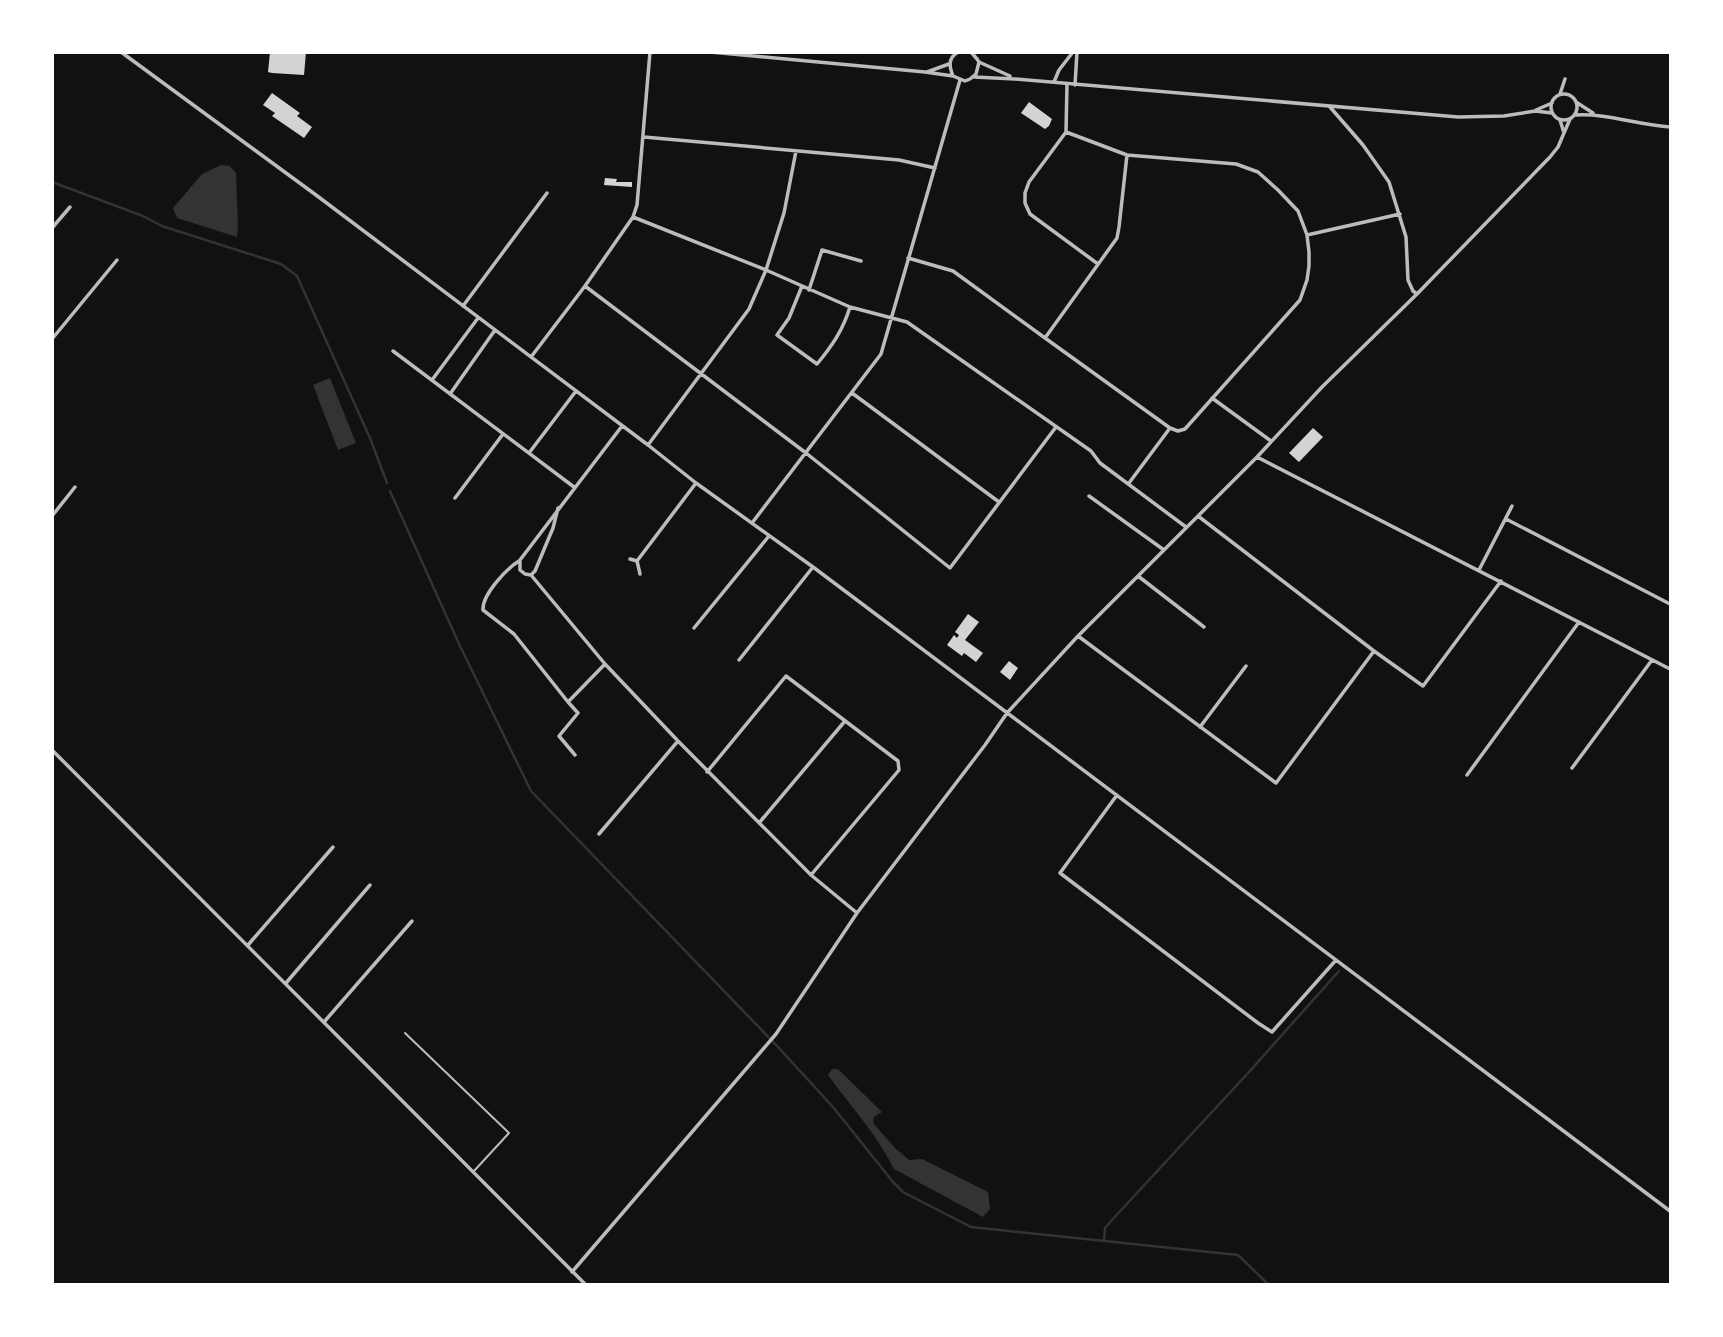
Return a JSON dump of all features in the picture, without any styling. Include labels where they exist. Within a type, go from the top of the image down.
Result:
[{"type":"street","points":[[121,52],[316,194],[696,483],[813,567],[1671,1211]]},
{"type":"street","points":[[531,357],[633,217],[637,205],[650,52]]},
{"type":"street","points":[[710,52],[925,72],[953,76],[960,80],[974,77],[1015,79],[1458,117],[1504,116],[1535,111],[1552,113],[1560,120],[1564,135]]},
{"type":"street","points":[[971,52],[979,62],[974,77]]},
{"type":"street","points":[[1054,82],[1059,70],[1075,52]]},
{"type":"street","points":[[1075,52],[1075,85]]},
{"type":"street","points":[[925,72],[949,64],[956,53]]},
{"type":"street","points":[[979,62],[1015,79]]},
{"type":"street","points":[[949,64],[953,76]]},
{"type":"street","points":[[1535,111],[1552,103],[1560,95],[1565,79],[1569,95],[1595,114]]},
{"type":"street","points":[[752,523],[881,354],[960,80]]},
{"type":"street","points":[[1066,84],[1066,132],[1029,182],[1025,193],[1026,203],[1030,214],[1098,264]]},
{"type":"street","points":[[1560,95],[1569,95]]},
{"type":"street","points":[[572,1272],[776,1034],[857,913],[1007,713],[1078,636],[1257,457],[1322,387],[1417,294],[1550,156],[1558,147],[1570,119],[1577,111],[1576,102]]},
{"type":"street","points":[[1552,103],[1552,113]]},
{"type":"street","points":[[1330,107],[1363,145],[1389,181],[1406,237],[1408,280],[1417,294]]},
{"type":"street","points":[[1575,115],[1595,114],[1671,127]]},
{"type":"street","points":[[1560,120],[1570,119]]},
{"type":"street","points":[[908,258],[953,271],[1170,428],[1178,431],[1185,429],[1300,300],[1307,280],[1310,252],[1298,211],[1258,172],[1236,164],[1127,155],[1066,132]]},
{"type":"street","points":[[644,137],[899,160],[935,168]]},
{"type":"street","points":[[648,444],[749,309],[766,270],[784,213],[796,151]]},
{"type":"street","points":[[1045,338],[1116,237],[1127,155]]},
{"type":"street","points":[[463,306],[547,192]]},
{"type":"street","points":[[52,228],[70,207]]},
{"type":"street","points":[[1307,235],[1400,214]]},
{"type":"street","points":[[633,217],[850,307],[907,322],[1091,451],[1100,463],[1186,527]]},
{"type":"street","points":[[809,290],[822,250],[860,261]]},
{"type":"street","points":[[52,339],[117,260]]},
{"type":"street","points":[[585,286],[702,372],[950,568],[1056,427]]},
{"type":"street","points":[[802,286],[789,318],[777,335],[817,365],[844,326],[850,307]]},
{"type":"street","points":[[432,380],[478,318]]},
{"type":"street","points":[[450,394],[495,330]]},
{"type":"street","points":[[393,351],[575,487]]},
{"type":"street","points":[[529,453],[576,391]]},
{"type":"street","points":[[852,393],[1000,502]]},
{"type":"street","points":[[1212,398],[1271,441]]},
{"type":"street","points":[[575,755],[559,736],[578,713],[514,634],[483,610],[482,602],[510,567],[520,561],[622,426]]},
{"type":"street","points":[[1129,483],[1170,428]]},
{"type":"street","points":[[455,498],[503,434]]},
{"type":"street","points":[[1257,457],[1670,669]]},
{"type":"street","points":[[637,561],[696,483]]},
{"type":"street","points":[[52,516],[75,488]]},
{"type":"street","points":[[1089,496],[1164,550]]},
{"type":"street","points":[[1479,570],[1512,506]]},
{"type":"street","points":[[531,575],[541,559],[558,508]]},
{"type":"street","points":[[1198,516],[1423,686],[1501,581]]},
{"type":"street","points":[[1506,519],[1671,604]]},
{"type":"street","points":[[694,628],[769,536]]},
{"type":"street","points":[[630,559],[637,561]]},
{"type":"street","points":[[520,561],[520,570],[531,575],[605,664],[707,772],[810,875],[857,913]]},
{"type":"street","points":[[637,561],[640,574]]},
{"type":"street","points":[[739,660],[813,567]]},
{"type":"street","points":[[1138,576],[1204,627]]},
{"type":"street","points":[[1466,775],[1579,622]]},
{"type":"street","points":[[1078,636],[1276,783],[1374,651]]},
{"type":"street","points":[[1572,768],[1652,660]]},
{"type":"street","points":[[568,702],[605,664]]},
{"type":"street","points":[[1200,727],[1246,666]]},
{"type":"street","points":[[707,772],[786,676],[898,761],[899,770],[810,875]]},
{"type":"street","points":[[760,823],[845,721]]},
{"type":"street","points":[[599,834],[678,741]]},
{"type":"street","points":[[52,750],[585,1284]]},
{"type":"street","points":[[1117,795],[1060,873],[1248,1015],[1272,1032],[1336,960]]},
{"type":"street","points":[[248,945],[332,847]]},
{"type":"street","points":[[286,984],[370,885]]},
{"type":"street","points":[[324,1022],[412,921]]},
{"type":"lane","points":[[405,1033],[509,1133],[473,1172]]},
{"type":"shaded area","points":[[221,165],[230,166],[236,173],[237,237],[177,218],[173,208],[202,174]]},
{"type":"shaded area","points":[[330,378],[356,443],[338,450],[313,385]]},
{"type":"shaded area","points":[[832,1069],[838,1069],[882,1112],[874,1117],[873,1123],[909,1160],[922,1159],[988,1192],[990,1209],[983,1217],[894,1169],[871,1132],[828,1075]]},
{"type":"building","points":[[270,52],[306,52],[304,75],[268,72]]},
{"type":"building","points":[[272,93],[300,113],[297,116],[312,127],[304,138],[272,116],[275,113],[263,105]]},
{"type":"building","points":[[1029,102],[1052,119],[1045,129],[1021,113]]},
{"type":"building","points":[[605,178],[617,179],[616,182],[632,182],[632,187],[604,185]]},
{"type":"building","points":[[1313,428],[1323,437],[1299,462],[1289,453]]},
{"type":"building","points":[[968,614],[979,622],[965,640],[983,653],[976,662],[947,645],[954,635],[957,638],[959,635],[955,632]]},
{"type":"building","points":[[1009,661],[1018,668],[1010,680],[1000,672]]},
{"type":"waterway","points":[[52,182],[143,216],[162,226],[281,264],[297,276],[370,438],[387,483]]},
{"type":"waterway","points":[[390,491],[460,646],[531,791],[778,1047],[833,1107],[903,1192],[971,1227],[1238,1255],[1268,1284]]},
{"type":"waterway","points":[[1104,1241],[1105,1228],[1111,1221],[1339,971]]}]
